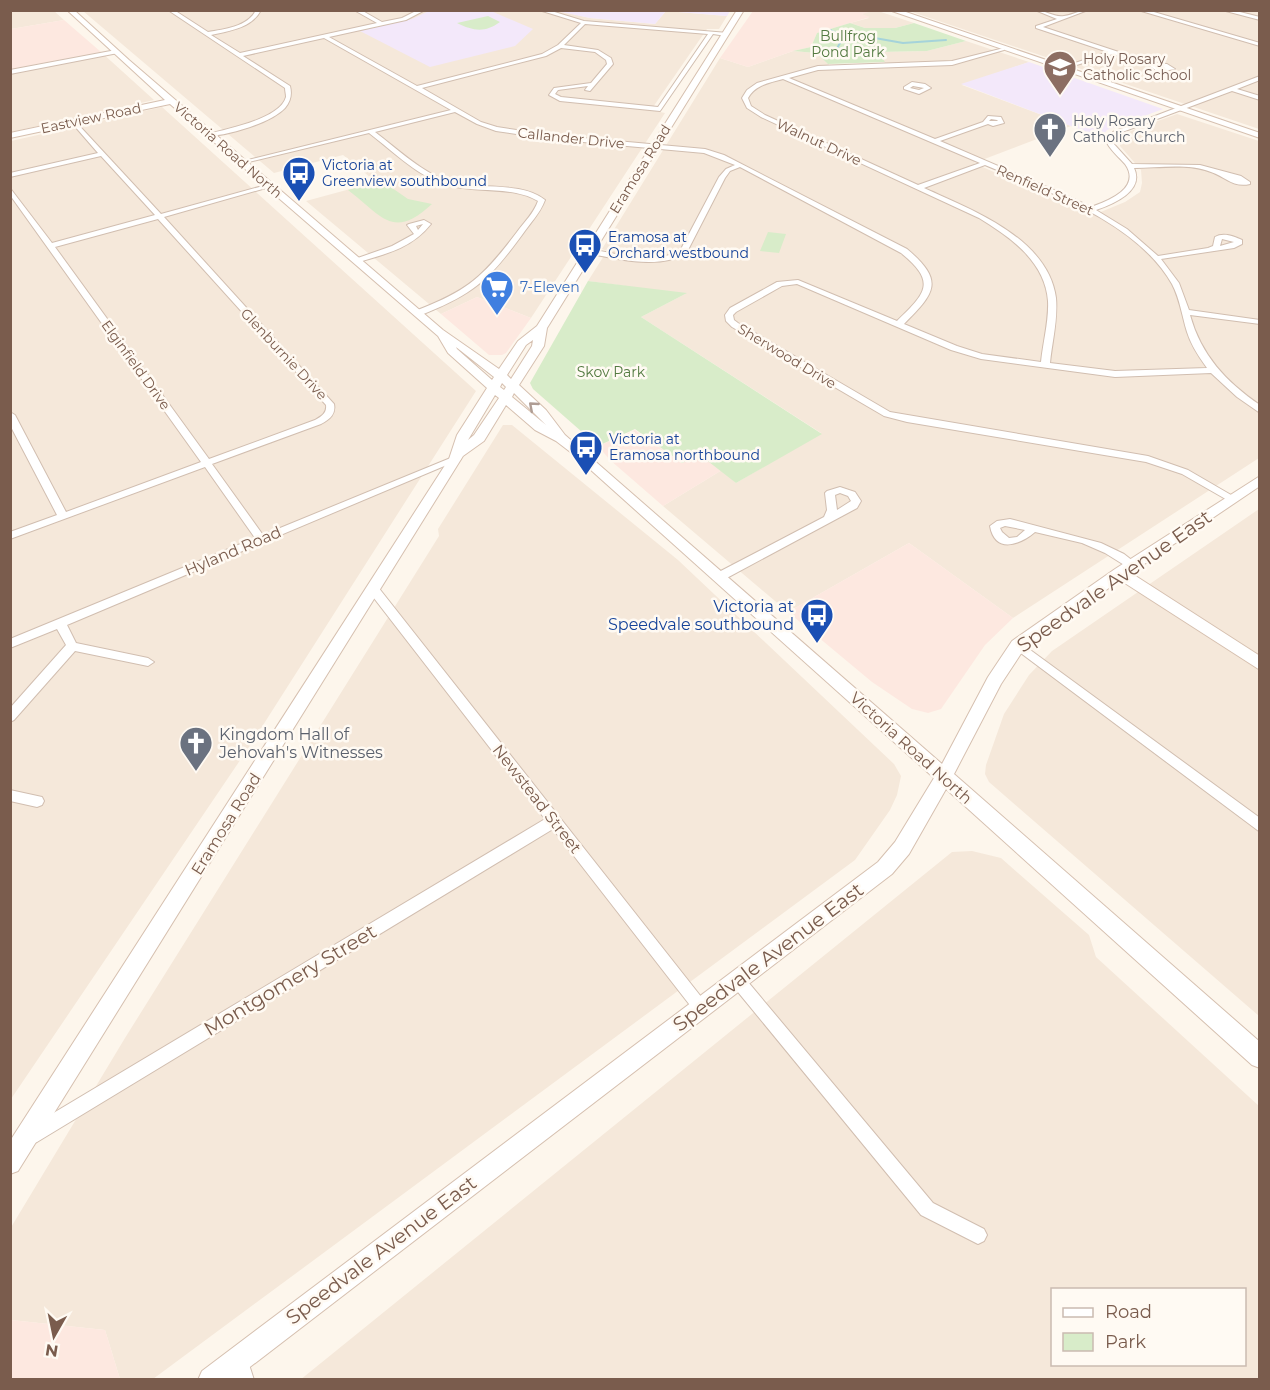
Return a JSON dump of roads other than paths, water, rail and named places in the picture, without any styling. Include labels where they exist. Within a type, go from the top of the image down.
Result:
[{"type":"main road","name":"Eramosa Road","points":[[458,456],[463,435],[522,343],[541,328],[741,10]]},
{"type":"main road","name":"Victoria Road North","points":[[73,11],[242,163],[442,334],[477,358],[497,383]]},
{"type":"main road","points":[[896,12],[1260,136]]},
{"type":"main road","name":"Eastview Road","points":[[10,136],[171,101]]},
{"type":"main road","name":"Eramosa Road","points":[[10,1163],[458,456],[479,438],[509,393],[538,346],[541,328]]},
{"type":"main road","name":"Victoria Road North","points":[[442,334],[452,351],[552,422],[561,438]]},
{"type":"main road","points":[[477,358],[496,361],[516,353]]},
{"type":"main road","name":"Victoria Road North","points":[[509,393],[534,422],[561,438],[1260,1057]]},
{"type":"main road","points":[[487,426],[497,420],[513,417],[534,422]]},
{"type":"main road","name":"Speedvale Avenue East","points":[[211,1380],[242,1369],[701,1008],[885,868],[902,848],[944,777],[994,681],[1018,645],[1126,569],[1260,480]]},
{"type":"main road","points":[[1126,569],[1260,664]]},
{"type":"street","points":[[170,10],[288,87],[290,99],[286,105],[269,116],[210,135]]},
{"type":"street","points":[[207,34],[244,24],[255,18],[260,10]]},
{"type":"street","points":[[356,10],[380,24]]},
{"type":"street","points":[[239,55],[380,24],[416,15],[423,10]]},
{"type":"street","points":[[541,10],[584,22],[726,34]]},
{"type":"street","points":[[896,12],[908,10]]},
{"type":"street","points":[[1036,10],[1060,18]]},
{"type":"street","points":[[1086,10],[1038,27],[1152,64]]},
{"type":"street","points":[[1140,10],[1260,45]]},
{"type":"street","points":[[1224,10],[1260,19]]},
{"type":"street","points":[[417,88],[525,62],[544,55],[560,46],[584,22]]},
{"type":"street","points":[[593,84],[556,89],[551,94],[555,98],[660,109],[711,33]]},
{"type":"street","name":"Callander Drive","points":[[324,36],[479,123],[512,132],[711,152],[741,165],[904,251],[915,259],[924,270],[929,282],[928,293],[899,324]]},
{"type":"street","points":[[560,46],[596,51],[609,59],[610,64],[580,101]]},
{"type":"street","name":"Walnut Drive","points":[[1002,49],[952,63],[818,68],[752,88],[746,96],[747,104],[763,116],[995,225],[1027,252],[1046,277],[1052,298],[1045,365]]},
{"type":"street","points":[[10,72],[116,52]]},
{"type":"street","points":[[1062,69],[1113,52]]},
{"type":"street","points":[[897,65],[902,72]]},
{"type":"street","name":"Renfield Street","points":[[783,77],[1092,209],[1126,231],[1156,258],[1175,283],[1187,312],[1194,340],[1214,370],[1242,398],[1260,410]]},
{"type":"street","points":[[1092,209],[1113,201],[1127,192],[1133,180],[1130,166],[1110,144],[1115,133],[1260,78]]},
{"type":"street","points":[[1232,89],[1260,98]]},
{"type":"street","points":[[242,163],[456,110]]},
{"type":"street","name":"Glenburnie Drive","points":[[10,536],[318,422],[330,413],[331,408],[74,122]]},
{"type":"street","points":[[935,141],[988,122]]},
{"type":"street","points":[[369,130],[441,180],[465,186],[537,196],[542,200],[498,263],[476,286],[461,295],[418,313]]},
{"type":"street","points":[[10,175],[101,154]]},
{"type":"street","points":[[917,188],[985,163]]},
{"type":"street","points":[[589,251],[656,260],[681,255],[722,177],[728,170],[741,165]]},
{"type":"street","points":[[1130,166],[1190,167],[1218,172]]},
{"type":"street","points":[[51,246],[270,186]]},
{"type":"street","name":"Elginfield Drive","points":[[10,190],[261,539]]},
{"type":"street","points":[[356,260],[406,244],[418,234]]},
{"type":"street","points":[[1156,258],[1211,249]]},
{"type":"street","name":"Sherwood Drive","points":[[1214,370],[1115,374],[967,353],[816,288],[793,281],[780,284],[733,310],[729,315],[730,321],[735,325],[887,414],[907,420],[1148,459],[1185,472],[1233,498]]},
{"type":"street","points":[[1187,312],[1260,322]]},
{"type":"street","points":[[10,416],[63,516]]},
{"type":"street","name":"Hyland Road","points":[[10,644],[458,456]]},
{"type":"street","points":[[719,577],[829,518]]},
{"type":"street","points":[[1033,529],[1085,539],[1103,546],[1126,569]]},
{"type":"street","name":"Newstead Street","points":[[374,590],[701,1008]]},
{"type":"street","points":[[60,623],[72,646]]},
{"type":"street","points":[[1018,645],[1260,826]]},
{"type":"street","points":[[72,646],[148,662]]},
{"type":"street","points":[[10,717],[72,646]]},
{"type":"street","points":[[10,795],[37,801]]},
{"type":"street","name":"Montgomery Street","points":[[25,1140],[554,821]]},
{"type":"street","points":[[738,981],[927,1209],[978,1235]]},
{"type":"waterway","points":[[830,30],[846,37]]},
{"type":"waterway","points":[[820,38],[846,37]]},
{"type":"waterway","points":[[846,37],[869,37],[903,43],[946,40]]},
{"type":"waterway","points":[[836,39],[840,43],[835,52],[838,56]]},
{"type":"place","name":"Holy Rosary Catholic School","points":[[1060,96]]},
{"type":"place","name":"Holy Rosary Catholic Church","points":[[1050,158]]},
{"type":"place","name":"Victoria at Greenview southbound","points":[[299,202]]},
{"type":"place","name":"Eramosa at Orchard westbound","points":[[585,274]]},
{"type":"place","name":"7-Eleven","points":[[497,316]]},
{"type":"place","name":"Victoria at Eramosa northbound","points":[[586,476]]},
{"type":"place","name":"Victoria at Speedvale southbound","points":[[817,644]]},
{"type":"place","name":"Kingdom Hall of Jehovah's Witnesses","points":[[196,772]]},
{"type":"park label","name":"Bullfrog Pond Park","points":[[848,44]]},
{"type":"park label","name":"Skov Park","points":[[611,372]]}]
